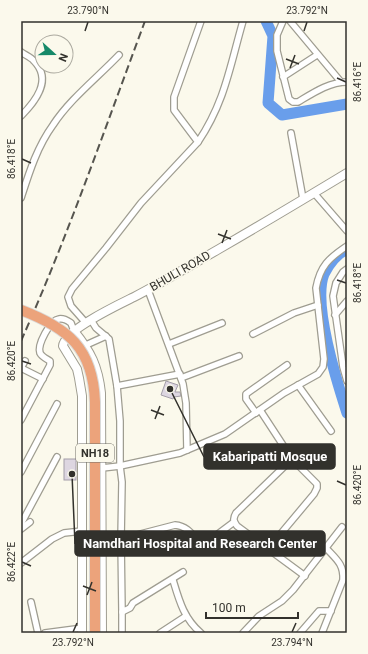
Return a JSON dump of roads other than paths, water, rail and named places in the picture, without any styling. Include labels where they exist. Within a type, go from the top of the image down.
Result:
[{"type":"highway","name":"NH18","points":[[21,310],[51,323],[74,341],[88,364],[94,380],[95,633]]},
{"type":"highway","name":"NH18","points":[[21,317],[50,331],[69,345],[80,361],[88,383],[90,400],[85,631]]},
{"type":"main road","name":"BHULI ROAD","points":[[74,331],[103,312],[148,290],[249,232],[347,173]]},
{"type":"main road","points":[[85,631],[82,531],[82,396],[76,369],[63,346],[64,341],[74,331],[86,345],[93,358],[102,393],[102,633]]},
{"type":"street","points":[[198,142],[174,110],[174,97],[201,21]]},
{"type":"street","points":[[122,633],[120,539],[122,482],[120,466],[120,421],[111,346],[106,336],[71,306],[68,297],[72,289],[141,203],[198,142],[208,127],[224,91],[243,21]]},
{"type":"street","points":[[283,21],[277,34],[276,51],[289,99],[293,102],[298,102],[328,85],[344,82]]},
{"type":"street","points":[[290,21],[317,54],[344,82]]},
{"type":"street","points":[[21,52],[34,61],[40,70],[42,79],[40,91],[36,100],[21,116]]},
{"type":"street","points":[[283,77],[317,54]]},
{"type":"street","points":[[21,198],[35,156],[52,125],[63,111],[119,56]]},
{"type":"street","points":[[291,133],[303,199]]},
{"type":"street","points":[[314,193],[347,231]]},
{"type":"street","points":[[102,468],[120,466],[180,453],[225,434],[298,385],[318,374],[323,367],[324,359],[316,288],[322,269],[328,261],[347,246]]},
{"type":"street","points":[[347,269],[343,272],[336,283],[333,296],[343,367],[347,381]]},
{"type":"street","points":[[148,290],[181,376],[186,403],[186,450]]},
{"type":"street","points":[[335,315],[347,301]]},
{"type":"street","points":[[253,334],[294,313],[318,305]]},
{"type":"street","points":[[21,420],[50,363],[41,355],[39,348],[48,328],[54,321],[62,319],[71,323],[74,331]]},
{"type":"street","points":[[169,344],[222,323]]},
{"type":"street","points":[[86,345],[106,336]]},
{"type":"street","points":[[117,386],[181,376],[239,356]]},
{"type":"street","points":[[25,361],[21,368],[43,379]]},
{"type":"street","points":[[343,367],[347,362]]},
{"type":"street","points":[[268,549],[314,494],[317,488],[315,480],[292,459],[258,412],[246,399],[246,394],[287,365]]},
{"type":"street","points":[[298,385],[331,431]]},
{"type":"street","points":[[21,472],[57,404]]},
{"type":"street","points":[[21,524],[57,457]]},
{"type":"street","points":[[292,459],[233,517],[236,526],[305,576]]},
{"type":"street","points":[[21,529],[30,522]]},
{"type":"street","points":[[102,542],[120,539],[175,524],[189,530],[199,542],[206,543],[234,522]]},
{"type":"street","points":[[243,633],[259,616],[282,600],[293,590],[342,527]]},
{"type":"street","points":[[21,563],[52,540],[64,534],[82,531]]},
{"type":"street","points":[[322,633],[343,580],[344,571],[339,562],[326,548]]},
{"type":"street","points":[[122,612],[173,580],[183,572]]},
{"type":"street","points":[[173,580],[180,604],[186,616],[193,626],[201,633]]},
{"type":"street","points":[[32,602],[38,633]]},
{"type":"street","points":[[300,633],[313,616],[319,611],[331,611]]},
{"type":"street","points":[[160,633],[186,616]]},
{"type":"street","points":[[45,633],[85,631]]},
{"type":"waterway","points":[[266,21],[273,36],[268,103],[282,115],[347,104]]},
{"type":"waterway","points":[[347,249],[328,267],[324,274],[321,287],[323,323],[327,343],[347,413]]},
{"type":"railway","points":[[21,341],[55,262],[145,21]]},
{"type":"place","name":"Kabaripatti Mosque","points":[[170,389]]},
{"type":"place","name":"Namdhari Hospital and Research Center","points":[[72,474]]}]
